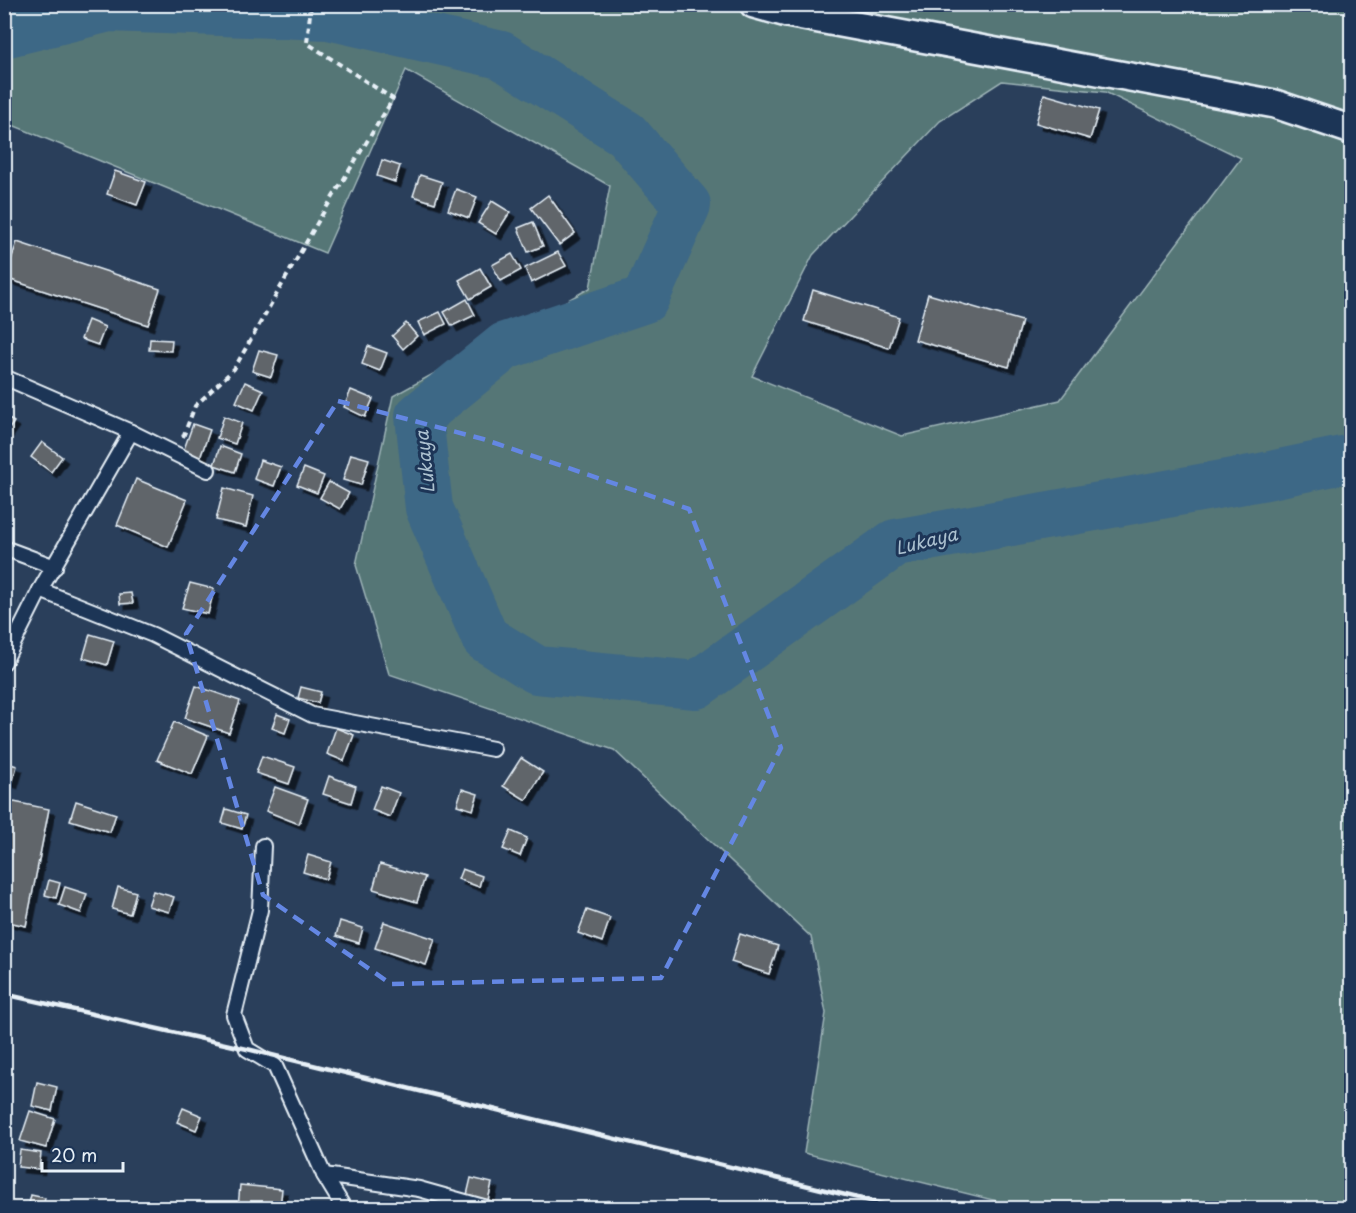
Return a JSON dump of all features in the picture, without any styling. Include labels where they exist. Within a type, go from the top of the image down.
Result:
[{"type":"street","points":[[754,4],[778,11],[847,15],[1275,104],[1352,130]]},
{"type":"lane","points":[[4,377],[131,432],[208,470]]},
{"type":"lane","points":[[4,662],[40,590],[56,567],[131,432]]},
{"type":"lane","points":[[4,548],[56,567]]},
{"type":"lane","points":[[40,590],[153,635],[312,715],[493,748]]},
{"type":"lane","points":[[263,846],[260,910],[234,1015],[247,1049],[275,1066],[324,1175],[344,1209]]},
{"type":"lane","points":[[324,1175],[419,1189],[487,1209]]},
{"type":"path","points":[[177,455],[195,406],[234,369],[320,218],[393,99],[307,43],[311,4]]},
{"type":"highlighted area","points":[[338,401],[483,439],[689,509],[781,748],[661,978],[391,984],[263,895],[186,634]]},
{"type":"green space","points":[[49,4],[1351,5],[1351,1208],[1025,1208],[804,1153],[826,1013],[811,937],[614,750],[389,674],[356,565],[393,396],[590,288],[610,186],[406,70],[325,253],[5,122],[4,30]],"holes":[[[1002,81],[1105,92],[1241,158],[1060,400],[902,436],[752,376],[813,255],[940,121]]]},
{"type":"building","points":[[1044,94],[1099,110],[1090,139],[1036,123]]},
{"type":"building","points":[[382,160],[400,166],[395,182],[377,176]]},
{"type":"building","points":[[115,171],[146,182],[137,205],[107,194]]},
{"type":"building","points":[[420,175],[442,182],[435,203],[413,196]]},
{"type":"building","points":[[456,189],[477,197],[469,218],[448,210]]},
{"type":"building","points":[[548,195],[575,233],[559,245],[531,208]]},
{"type":"building","points":[[492,201],[510,212],[496,234],[478,223]]},
{"type":"building","points":[[533,222],[543,246],[528,252],[518,228]]},
{"type":"building","points":[[17,242],[160,289],[148,325],[5,278]]},
{"type":"building","points":[[558,252],[566,266],[531,283],[525,268]]},
{"type":"building","points":[[512,254],[521,270],[501,281],[492,265]]},
{"type":"building","points":[[480,268],[491,287],[470,299],[459,280]]},
{"type":"building","points":[[813,290],[899,317],[889,348],[804,321]]},
{"type":"building","points":[[928,294],[1022,321],[1009,367],[915,340]]},
{"type":"building","points":[[467,299],[475,315],[452,326],[444,312]]},
{"type":"building","points":[[440,312],[446,324],[424,335],[418,322]]},
{"type":"building","points":[[88,320],[105,327],[98,345],[81,339]]},
{"type":"building","points":[[406,323],[417,336],[403,349],[392,336]]},
{"type":"building","points":[[150,339],[172,340],[171,351],[149,350]]},
{"type":"building","points":[[368,346],[387,353],[380,371],[362,364]]},
{"type":"building","points":[[259,350],[278,355],[271,377],[252,371]]},
{"type":"building","points":[[245,382],[263,390],[254,410],[236,402]]},
{"type":"building","points":[[351,390],[373,399],[365,417],[344,407]]},
{"type":"building","points":[[4,416],[14,422],[4,436]]},
{"type":"building","points":[[224,416],[242,423],[235,444],[217,438]]},
{"type":"building","points":[[193,424],[210,430],[200,458],[183,452]]},
{"type":"building","points":[[42,442],[62,457],[51,472],[31,457]]},
{"type":"building","points":[[220,446],[241,454],[235,472],[214,465]]},
{"type":"building","points":[[351,454],[369,459],[361,485],[343,480]]},
{"type":"building","points":[[260,460],[281,467],[274,486],[254,479]]},
{"type":"building","points":[[304,468],[324,476],[317,493],[297,485]]},
{"type":"building","points":[[136,479],[187,500],[168,547],[117,525]]},
{"type":"building","points":[[329,482],[349,493],[340,509],[320,498]]},
{"type":"building","points":[[224,488],[253,496],[246,527],[216,520]]},
{"type":"building","points":[[190,583],[214,589],[208,614],[182,608]]},
{"type":"building","points":[[131,593],[133,603],[120,604],[119,594]]},
{"type":"building","points":[[90,634],[114,641],[107,665],[83,658]]},
{"type":"building","points":[[196,686],[240,701],[229,733],[185,718]]},
{"type":"building","points":[[301,687],[321,692],[318,703],[298,698]]},
{"type":"building","points":[[277,714],[290,719],[285,733],[272,728]]},
{"type":"building","points":[[174,722],[208,736],[192,774],[157,760]]},
{"type":"building","points":[[336,728],[354,735],[344,761],[327,754]]},
{"type":"building","points":[[262,756],[295,767],[289,784],[256,773]]},
{"type":"building","points":[[521,758],[543,772],[526,800],[503,786]]},
{"type":"building","points":[[4,762],[17,766],[12,783],[4,780]]},
{"type":"building","points":[[329,776],[356,786],[351,803],[323,794]]},
{"type":"building","points":[[381,786],[399,793],[390,817],[372,810]]},
{"type":"building","points":[[275,787],[308,799],[299,824],[266,811]]},
{"type":"building","points":[[462,789],[478,794],[473,810],[457,805]]},
{"type":"building","points":[[4,800],[49,809],[26,926],[4,921]]},
{"type":"building","points":[[76,801],[116,814],[110,832],[70,820]]},
{"type":"building","points":[[226,809],[246,815],[242,829],[222,823]]},
{"type":"building","points":[[511,831],[527,838],[520,856],[503,849]]},
{"type":"building","points":[[308,855],[331,862],[326,879],[303,872]]},
{"type":"building","points":[[380,864],[425,877],[417,902],[373,889]]},
{"type":"building","points":[[462,869],[482,876],[479,887],[458,879]]},
{"type":"building","points":[[49,880],[60,883],[56,898],[45,895]]},
{"type":"building","points":[[65,887],[87,894],[81,913],[59,905]]},
{"type":"building","points":[[118,887],[136,892],[130,914],[112,909]]},
{"type":"building","points":[[153,891],[174,897],[169,912],[148,906]]},
{"type":"building","points":[[587,910],[610,918],[602,942],[578,933]]},
{"type":"building","points":[[340,921],[363,928],[359,943],[336,936]]},
{"type":"building","points":[[384,922],[435,939],[426,965],[375,948]]},
{"type":"building","points":[[740,934],[778,946],[769,974],[731,962]]},
{"type":"building","points":[[37,1082],[57,1087],[52,1111],[32,1106]]},
{"type":"building","points":[[183,1108],[202,1116],[196,1130],[177,1122]]},
{"type":"building","points":[[30,1111],[55,1119],[46,1148],[20,1141]]},
{"type":"building","points":[[20,1150],[41,1153],[39,1169],[18,1167]]},
{"type":"building","points":[[471,1178],[492,1183],[488,1200],[467,1195]]},
{"type":"building","points":[[240,1185],[282,1189],[280,1208],[238,1208]]},
{"type":"building","points":[[31,1195],[45,1198],[43,1208],[28,1208]]},
{"type":"building","points":[[607,1201],[633,1208],[605,1208]]},
{"type":"waterway","name":"Lukaya","points":[[4,34],[109,8],[329,16],[501,55],[626,134],[687,205],[645,299],[505,346],[419,416],[429,508],[485,638],[537,670],[696,685],[895,543],[1261,477],[1352,458]]},
{"type":"railway","points":[[4,994],[247,1049],[899,1208]]}]
